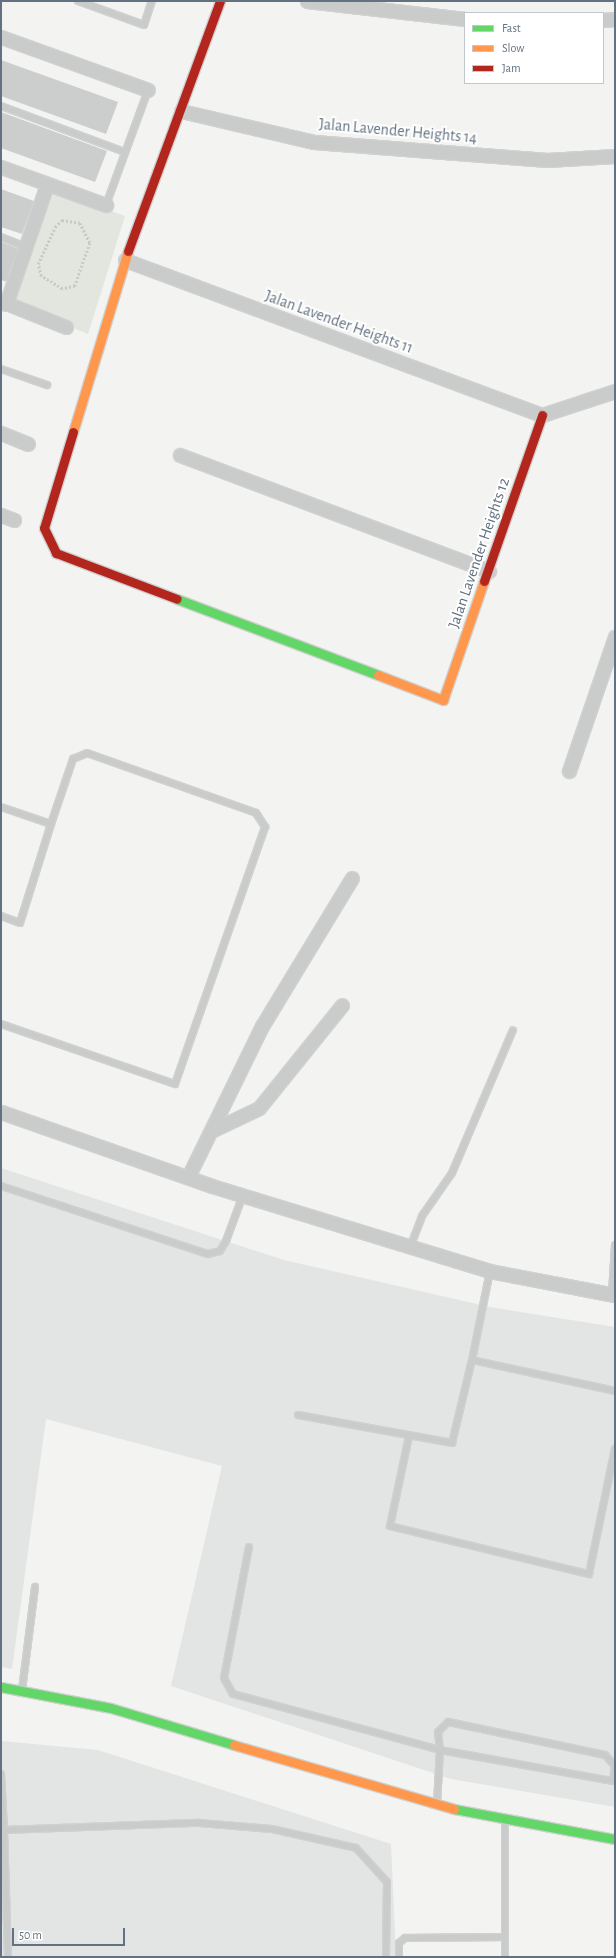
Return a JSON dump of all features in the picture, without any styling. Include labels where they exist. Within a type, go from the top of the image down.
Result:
[{"type":"street","points":[[125,260],[181,111],[220,1]]},
{"type":"street","points":[[307,1],[464,19]]},
{"type":"street","points":[[604,20],[615,19]]},
{"type":"street","points":[[1,37],[148,90]]},
{"type":"street","name":"Jalan Lavender Heights 14","points":[[181,111],[314,142],[547,160],[615,156]]},
{"type":"street","points":[[1,167],[106,205]]},
{"type":"street","points":[[47,184],[26,247],[4,302],[66,327]]},
{"type":"street","name":"Jalan Lavender Heights 11","points":[[125,260],[542,415]]},
{"type":"street","name":"Jalan Lavender Heights 12","points":[[125,260],[44,528],[56,553],[443,700],[542,415]]},
{"type":"street","points":[[542,415],[615,391]]},
{"type":"street","points":[[1,433],[28,444]]},
{"type":"street","points":[[180,455],[489,571]]},
{"type":"street","points":[[1,515],[14,520]]},
{"type":"street","points":[[569,772],[615,637]]},
{"type":"street","points":[[188,1177],[262,1026],[352,878]]},
{"type":"street","points":[[211,1131],[259,1108],[342,1005]]},
{"type":"street","points":[[1,1112],[188,1177],[411,1245],[490,1271],[614,1294]]},
{"type":"street","points":[[1,1687],[111,1708],[436,1806],[505,1820],[615,1839]]},
{"type":"lane","points":[[78,1],[144,25],[152,1]]},
{"type":"lane","points":[[106,205],[148,90]]},
{"type":"lane","points":[[1,106],[126,152]]},
{"type":"lane","points":[[1,237],[26,247]]},
{"type":"lane","points":[[1,369],[47,386]]},
{"type":"lane","points":[[1,916],[20,923],[51,824],[74,759],[87,753],[256,813],[265,827],[175,1084],[1,1024]]},
{"type":"lane","points":[[1,807],[51,824]]},
{"type":"lane","points":[[411,1245],[422,1216],[452,1173],[513,1030]]},
{"type":"lane","points":[[1,1186],[208,1254],[220,1251],[226,1241],[244,1195]]},
{"type":"lane","points":[[614,1294],[615,1245]]},
{"type":"lane","points":[[298,1415],[452,1443],[472,1360],[490,1271]]},
{"type":"lane","points":[[472,1360],[615,1391]]},
{"type":"lane","points":[[409,1436],[390,1526],[589,1574],[615,1449]]},
{"type":"lane","points":[[250,1547],[224,1678],[233,1694],[440,1750],[614,1781],[615,1766],[606,1755],[448,1722],[438,1732],[440,1750],[436,1806]]},
{"type":"lane","points":[[22,1690],[35,1587]]},
{"type":"lane","points":[[1,1774],[8,1957]]},
{"type":"lane","points":[[505,1820],[505,1957]]},
{"type":"lane","points":[[4,1830],[198,1823],[272,1829],[356,1848],[387,1882],[386,1957]]},
{"type":"lane","points":[[399,1957],[399,1943],[405,1938],[505,1937]]},
{"type":"path","points":[[62,220],[80,223],[90,243],[76,286],[62,289],[41,276],[38,264],[46,253],[55,227],[62,220]]},
{"type":"shaded area","points":[[49,188],[125,216],[88,334],[9,302]]},
{"type":"shaded area","points":[[1,1168],[284,1260],[490,1307],[615,1327],[615,1807],[451,1779],[171,1686],[222,1466],[46,1419],[12,1669],[1,1667]]},
{"type":"shaded area","points":[[1,1741],[98,1750],[391,1844],[396,1957],[1,1957]]},
{"type":"building","points":[[1,60],[118,102],[106,134],[1,96]]},
{"type":"building","points":[[1,112],[107,151],[95,182],[1,148]]},
{"type":"building","points":[[1,189],[34,201],[22,234],[1,227]]},
{"type":"building","points":[[1,242],[19,249],[7,282],[1,280]]},
{"type":"traffic: fast","points":[[177,599],[378,675]]},
{"type":"traffic: fast","points":[[1,1687],[111,1708],[234,1745]]},
{"type":"traffic: fast","points":[[454,1809],[615,1839]]},
{"type":"traffic: slow","points":[[73,432],[128,251]]},
{"type":"traffic: slow","points":[[378,675],[443,700],[484,581]]},
{"type":"traffic: slow","points":[[234,1745],[454,1809]]},
{"type":"traffic: jam","points":[[128,251],[220,1]]},
{"type":"traffic: jam","points":[[484,581],[542,415]]},
{"type":"traffic: jam","points":[[73,432],[44,528],[56,553],[177,599]]}]
